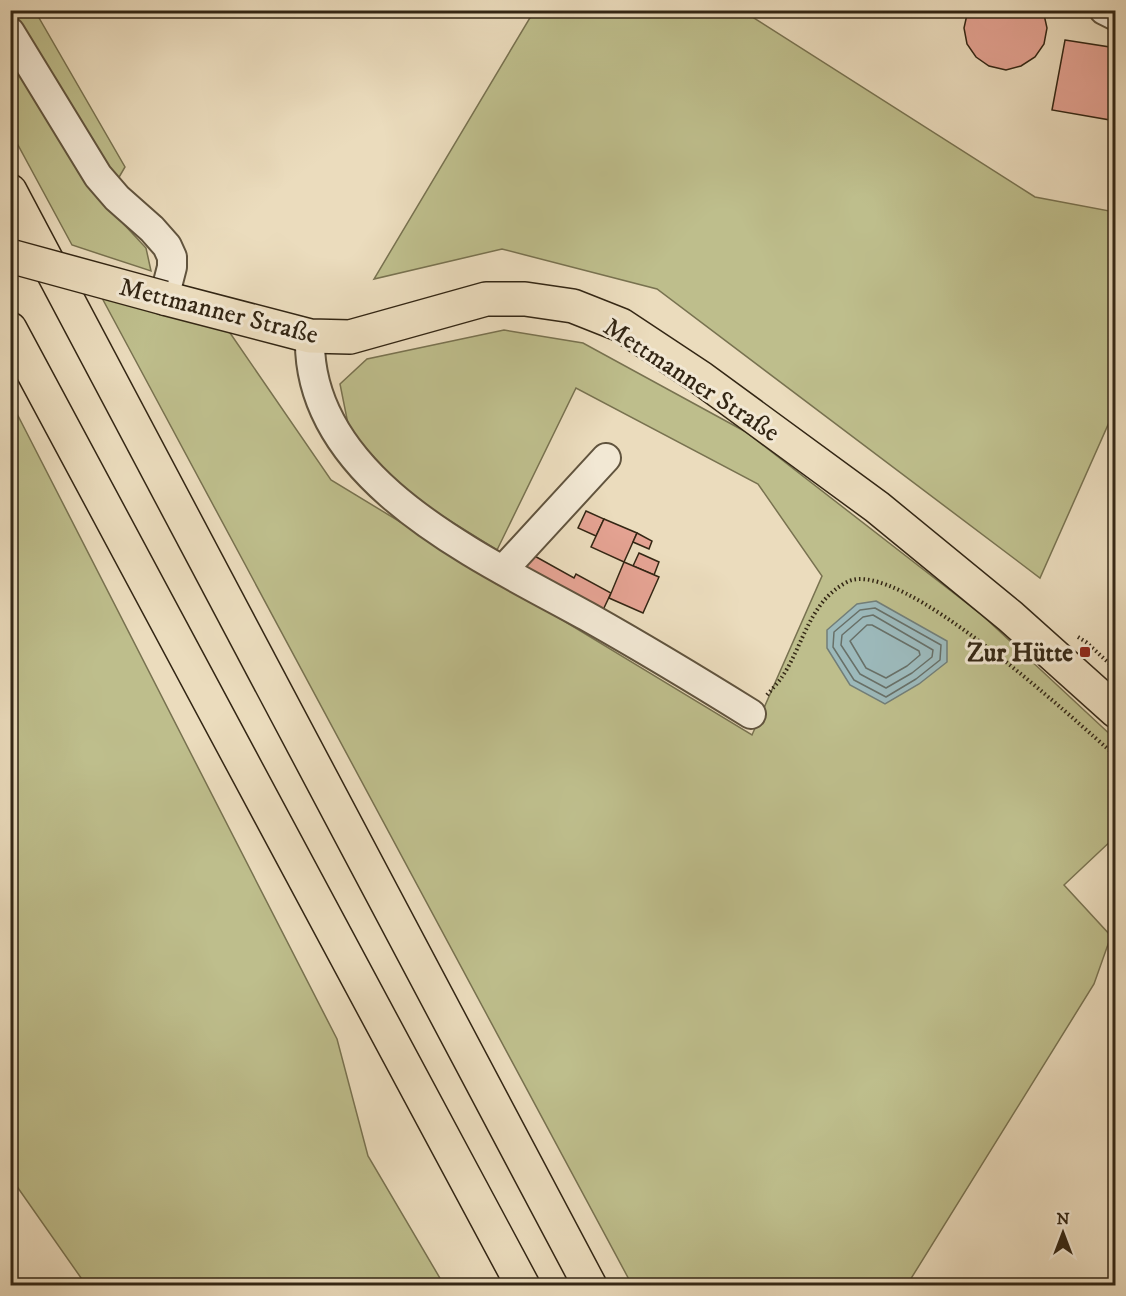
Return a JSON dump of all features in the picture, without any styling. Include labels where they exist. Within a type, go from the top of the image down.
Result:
[{"type":"main road","points":[[10,190],[590,1286]]},
{"type":"main road","name":"Mettmanner Straße","points":[[10,256],[310,336],[350,337],[486,299],[525,299],[573,306],[621,325],[701,378],[877,507],[1010,616],[1116,711]]},
{"type":"main road","points":[[10,329],[523,1286]]},
{"type":"street","points":[[1104,10],[1116,16]]},
{"type":"street","points":[[10,32],[98,176],[117,198],[152,229],[167,246],[172,257],[172,267],[164,298]]},
{"type":"street","points":[[310,336],[309,352],[313,374],[326,414],[346,447],[375,480],[414,514],[466,549],[646,650],[751,714]]},
{"type":"street","points":[[503,570],[606,458]]},
{"type":"path","points":[[751,714],[782,677],[808,623],[828,595],[850,580],[866,579],[888,584],[938,611],[1032,683],[1116,756]]},
{"type":"path","points":[[1069,632],[1086,642],[1116,670]]},
{"type":"green space","points":[[10,11],[35,11],[125,167],[104,203],[146,248],[151,271],[72,245],[11,132]]},
{"type":"green space","points":[[534,11],[743,11],[1035,197],[1115,212],[1115,409],[1040,578],[657,289],[502,249],[374,279]]},
{"type":"green space","points":[[102,298],[228,330],[331,480],[752,735],[822,576],[758,484],[576,388],[497,550],[407,494],[349,429],[340,384],[367,359],[504,330],[583,343],[746,432],[982,615],[1115,739],[1115,837],[1064,885],[1111,936],[1094,984],[907,1285],[632,1285]]},
{"type":"green space","points":[[11,402],[337,1039],[368,1156],[444,1285],[86,1285],[11,1178]]},
{"type":"water","points":[[876,601],[947,641],[947,662],[919,684],[885,704],[850,685],[827,648],[827,630],[857,604]]},
{"type":"building","points":[[968,10],[1043,10],[1047,28],[1044,44],[1035,57],[1021,66],[1006,70],[989,66],[976,57],[967,44],[964,28]]},
{"type":"building","points":[[1065,40],[1116,48],[1116,121],[1052,110]]},
{"type":"building","points":[[586,511],[604,519],[596,536],[578,528]]},
{"type":"building","points":[[604,519],[637,533],[624,562],[591,547]]},
{"type":"building","points":[[637,533],[652,541],[649,549],[633,542]]},
{"type":"building","points":[[639,553],[659,562],[654,575],[633,566]]},
{"type":"building","points":[[531,554],[574,578],[576,574],[611,593],[603,610],[524,567]]},
{"type":"building","points":[[624,562],[659,577],[643,613],[609,598]]},
{"type":"place","name":"Zur Hütte","points":[[1085,652]]}]
